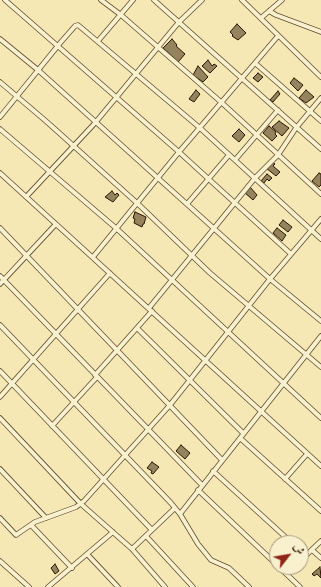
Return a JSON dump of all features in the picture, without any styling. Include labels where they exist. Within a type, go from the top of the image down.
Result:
[{"type":"street","points":[[5,0],[179,152],[291,254]]},
{"type":"street","points":[[101,0],[121,14],[157,48],[221,102],[321,194]]},
{"type":"street","points":[[98,41],[133,0]]},
{"type":"street","points":[[154,0],[321,149]]},
{"type":"street","points":[[26,197],[117,98],[179,22],[202,0]]},
{"type":"street","points":[[242,0],[321,77]]},
{"type":"street","points":[[260,18],[282,0]]},
{"type":"street","points":[[269,11],[321,32]]},
{"type":"street","points":[[0,117],[77,25],[98,41],[200,128],[321,239]]},
{"type":"street","points":[[93,257],[179,152],[278,36]]},
{"type":"street","points":[[0,39],[38,70],[95,123],[270,279],[321,320]]},
{"type":"street","points":[[255,63],[321,121]]},
{"type":"street","points":[[0,82],[137,203],[191,256],[321,367]]},
{"type":"street","points":[[52,426],[75,402],[137,328],[171,281],[213,228],[255,178],[278,155],[296,128],[321,98]]},
{"type":"street","points":[[235,160],[278,110]]},
{"type":"street","points":[[0,129],[117,229],[171,281],[321,418]]},
{"type":"street","points":[[187,204],[229,155]]},
{"type":"street","points":[[0,173],[205,359],[260,412],[321,466]]},
{"type":"street","points":[[0,180],[4,177]]},
{"type":"street","points":[[0,518],[16,535],[31,525],[81,504],[126,456],[170,405],[248,306],[321,219]]},
{"type":"street","points":[[0,284],[56,224]]},
{"type":"street","points":[[0,228],[222,460]]},
{"type":"street","points":[[0,396],[76,309],[110,273]]},
{"type":"street","points":[[0,276],[54,334],[202,485]]},
{"type":"street","points":[[0,325],[175,508],[198,544],[211,560],[229,568],[249,587]]},
{"type":"street","points":[[137,328],[243,434]]},
{"type":"street","points":[[180,514],[321,336]]},
{"type":"street","points":[[0,371],[152,530]]},
{"type":"street","points":[[0,418],[81,504],[132,549],[165,587]]},
{"type":"street","points":[[240,438],[321,511]]},
{"type":"street","points":[[285,479],[307,454]]},
{"type":"street","points":[[0,469],[46,518]]},
{"type":"street","points":[[213,471],[283,535]]},
{"type":"street","points":[[198,490],[269,557]]},
{"type":"street","points":[[132,549],[175,508]]},
{"type":"street","points":[[31,525],[72,568]]},
{"type":"street","points":[[48,587],[113,532]]},
{"type":"street","points":[[146,536],[193,587]]},
{"type":"street","points":[[309,553],[321,541]]},
{"type":"street","points":[[312,550],[321,558]]},
{"type":"street","points":[[87,554],[118,587]]},
{"type":"street","points":[[0,561],[29,587]]},
{"type":"street","points":[[288,575],[300,587]]},
{"type":"building","points":[[237,24],[246,33],[238,40],[232,36],[233,35],[230,32]]},
{"type":"building","points":[[172,39],[177,45],[176,46],[185,54],[178,62],[163,48]]},
{"type":"building","points":[[208,60],[212,66],[214,64],[217,66],[210,73],[202,66]]},
{"type":"building","points":[[198,66],[208,77],[203,82],[193,75]]},
{"type":"building","points":[[258,73],[263,77],[258,82],[253,78]]},
{"type":"building","points":[[294,78],[303,85],[298,91],[290,83]]},
{"type":"building","points":[[196,90],[200,94],[194,102],[189,99]]},
{"type":"building","points":[[306,90],[314,97],[306,103],[299,98]]},
{"type":"building","points":[[278,91],[280,94],[273,102],[270,100]]},
{"type":"building","points":[[279,121],[289,128],[282,136],[272,127]]},
{"type":"building","points":[[269,126],[276,132],[275,134],[277,136],[272,141],[263,133]]},
{"type":"building","points":[[239,129],[245,135],[239,142],[232,136]]},
{"type":"building","points":[[272,162],[275,164],[273,166],[280,172],[276,176],[266,168]]},
{"type":"building","points":[[319,173],[321,174],[321,185],[319,187],[312,181]]},
{"type":"building","points":[[267,174],[272,178],[269,181],[267,179],[264,183],[261,181]]},
{"type":"building","points":[[250,187],[257,195],[253,200],[245,193]]},
{"type":"building","points":[[112,191],[115,195],[117,193],[119,195],[113,202],[105,197]]},
{"type":"building","points":[[135,212],[146,217],[142,227],[134,223],[135,219],[133,218]]},
{"type":"building","points":[[283,220],[292,227],[288,232],[279,225]]},
{"type":"building","points":[[277,228],[286,235],[282,241],[273,233]]},
{"type":"building","points":[[181,445],[190,453],[185,459],[176,451]]},
{"type":"building","points":[[152,462],[159,467],[153,474],[151,473],[152,471],[147,468]]},
{"type":"building","points":[[55,564],[59,571],[55,574],[51,568]]},
{"type":"building","points":[[320,567],[321,578],[317,574],[314,576],[312,574]]}]
